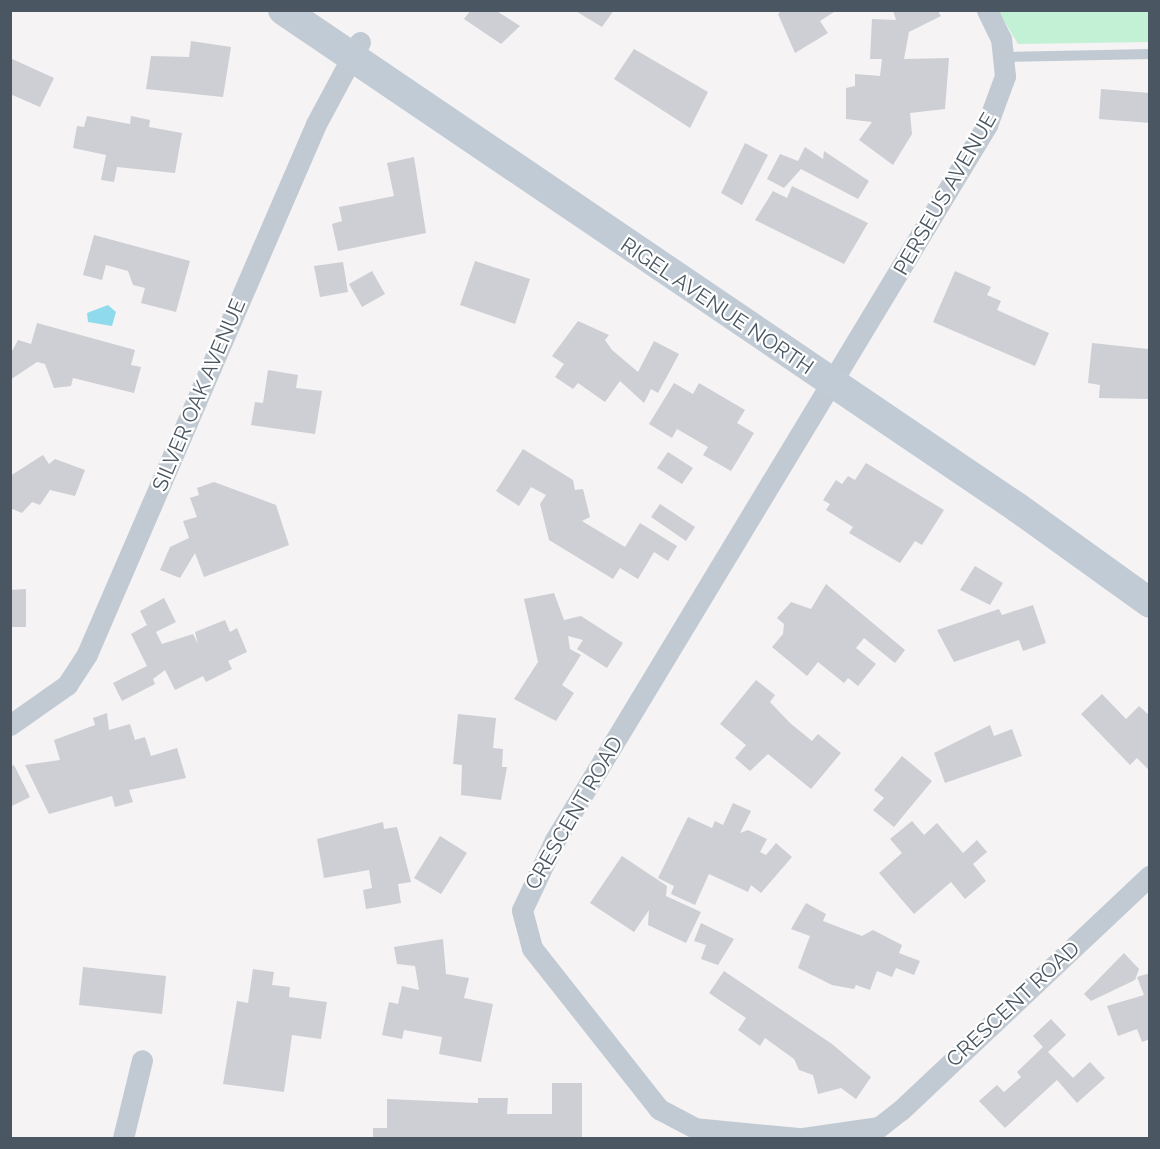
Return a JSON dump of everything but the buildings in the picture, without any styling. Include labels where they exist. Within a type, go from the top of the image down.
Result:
[{"type":"main road","name":"RIGEL AVENUE NORTH","points":[[283,10],[355,49],[838,377],[1149,579]]},
{"type":"main road","name":"RIGEL AVENUE NORTH","points":[[313,10],[355,49]]},
{"type":"main road","name":"RIGEL AVENUE NORTH","points":[[838,377],[1149,603]]},
{"type":"street","name":"PERSEUS AVENUE","points":[[838,377],[987,125],[1005,76],[1005,57],[987,10]]},
{"type":"street","name":"SILVER OAK AVENUE","points":[[10,725],[67,685],[87,654],[355,49]]},
{"type":"street","name":"CRESCENT ROAD","points":[[798,1138],[694,1133],[659,1109],[628,1075],[532,948],[522,910],[555,840],[838,377]]},
{"type":"street","name":"CRESCENT ROAD","points":[[803,1138],[879,1127],[902,1110],[1149,875]]},
{"type":"street","points":[[123,1138],[142,1060]]},
{"type":"lane","points":[[1005,57],[1149,54]]},
{"type":"green space","points":[[998,11],[1149,11],[1149,42],[1018,44]]},
{"type":"water","points":[[108,305],[116,312],[112,326],[88,322],[87,313]]}]
